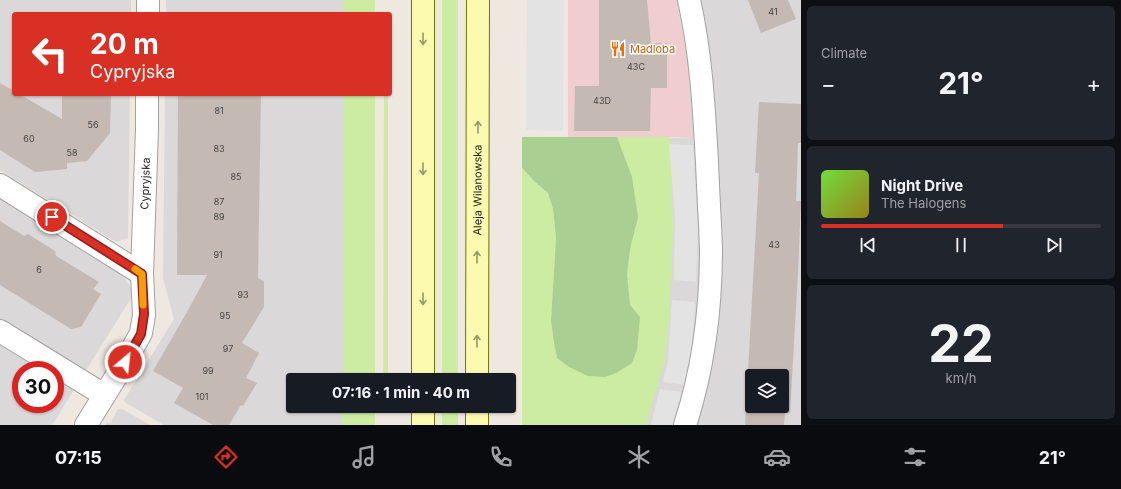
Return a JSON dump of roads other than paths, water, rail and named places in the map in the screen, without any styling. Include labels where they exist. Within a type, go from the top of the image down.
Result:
[{"type":"main road","points":[[423,0],[423,373]]},
{"type":"main road","name":"Aleja Wilanowska","points":[[477,373],[478,0]]},
{"type":"main road","points":[[423,413],[423,425]]},
{"type":"main road","points":[[477,413],[477,425]]},
{"type":"street","points":[[148,0],[148,12]]},
{"type":"street","points":[[685,425],[693,400],[703,354],[710,290],[711,249],[704,113],[697,46],[689,0]]},
{"type":"street","name":"Cypryjska","points":[[86,425],[141,334],[144,314],[142,274],[147,96]]},
{"type":"street","points":[[0,185],[142,274]]},
{"type":"street","points":[[0,331],[104,395]]},
{"type":"place","name":"Madloba","points":[[618,49]]}]
